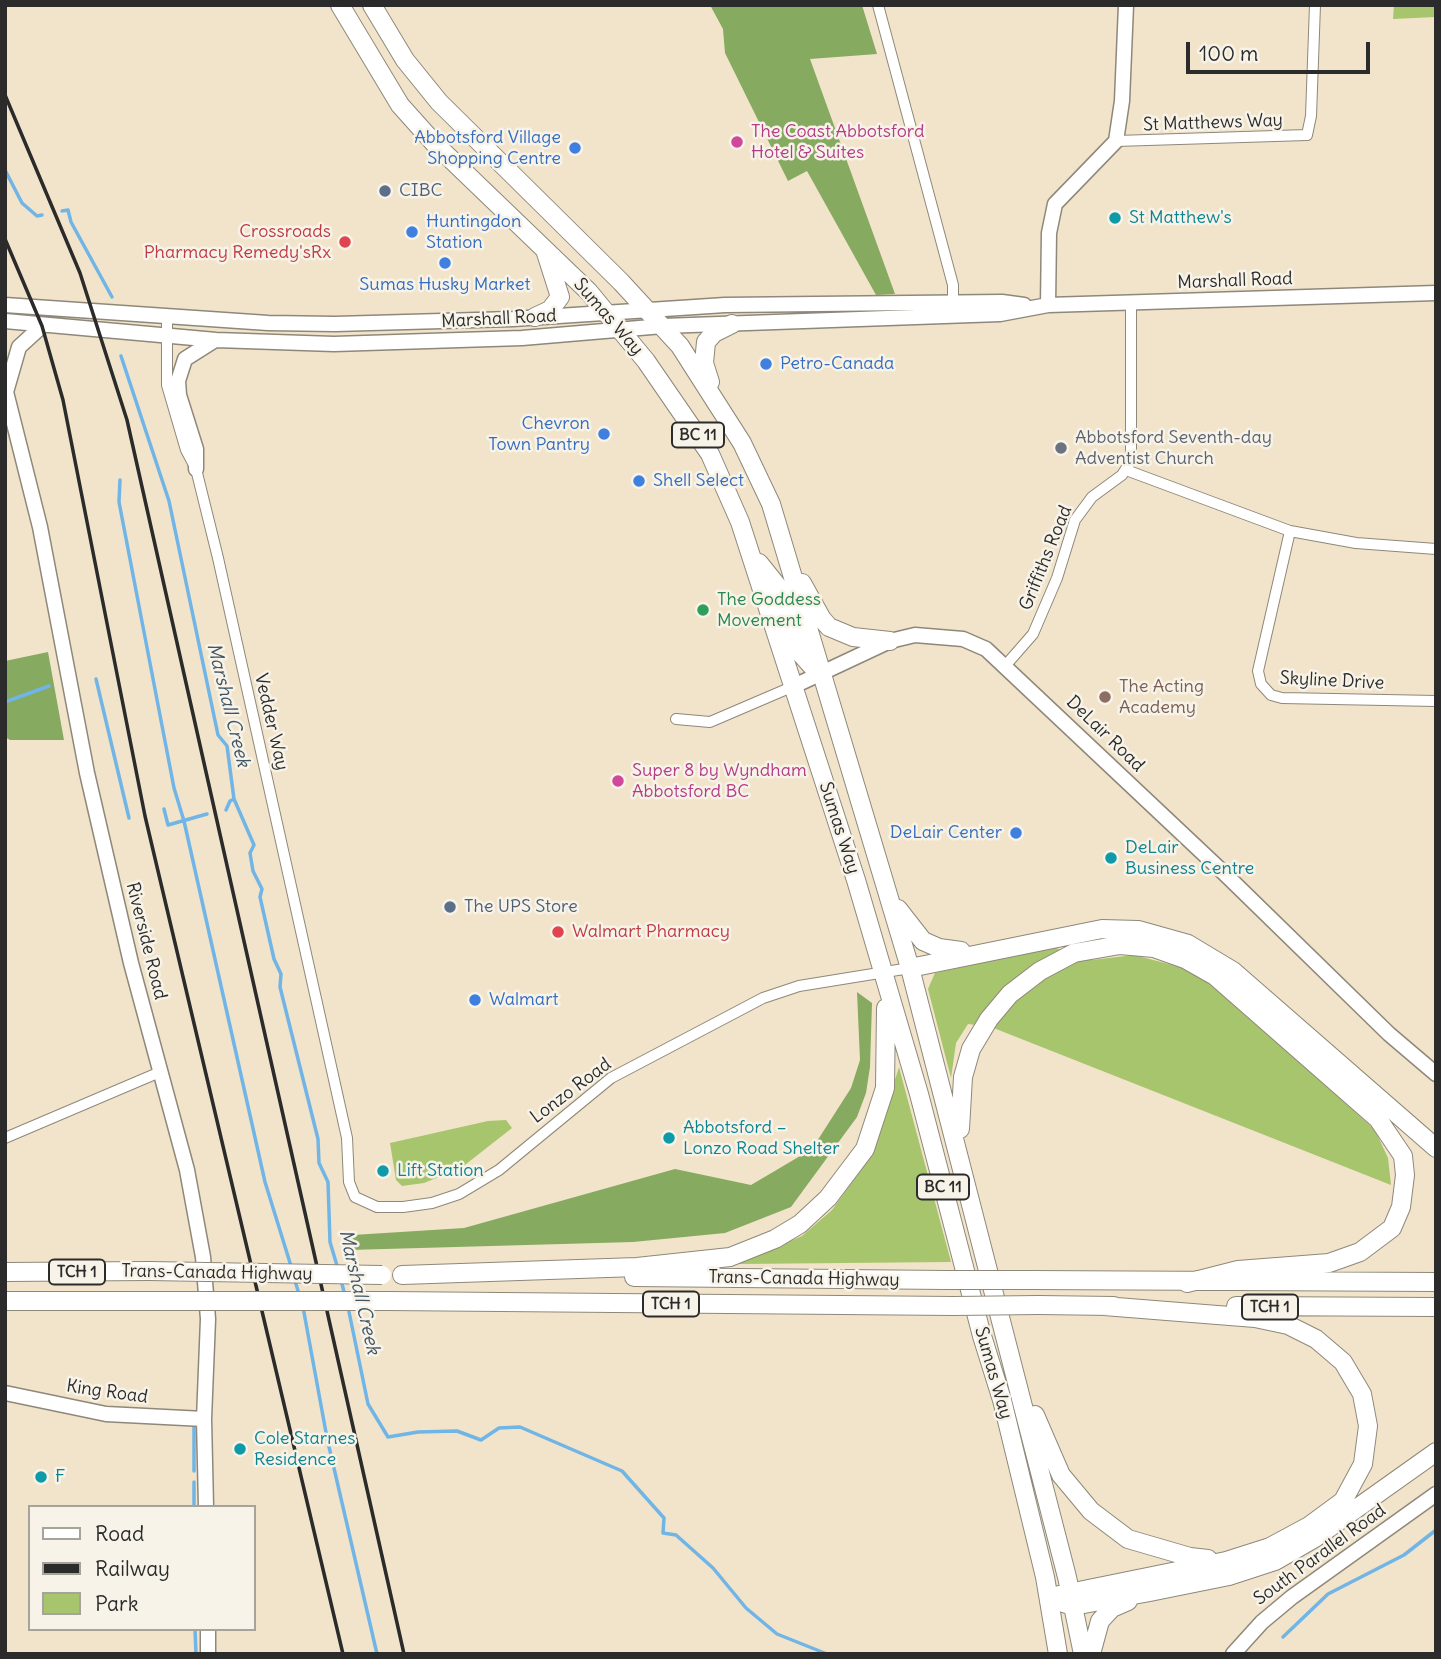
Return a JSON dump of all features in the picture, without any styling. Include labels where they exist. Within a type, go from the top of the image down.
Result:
[{"type":"highway","name":"Sumas Way","points":[[340,5],[400,104],[434,143],[543,246],[605,312],[667,388],[710,454],[752,555],[919,1094],[982,1336],[1002,1400],[1049,1599],[1058,1654]]},
{"type":"highway","name":"Sumas Way","points":[[372,5],[405,60],[439,102],[663,326],[713,395],[742,443],[771,504],[820,675],[910,968],[964,1167],[1083,1654]]},
{"type":"highway","points":[[535,317],[550,310],[560,296],[543,246]]},
{"type":"highway","points":[[713,395],[704,363],[706,342],[714,333],[732,324]]},
{"type":"highway","points":[[787,554],[822,619],[829,626],[853,637],[890,641]]},
{"type":"highway","points":[[752,555],[779,587],[801,654],[820,675]]},
{"type":"highway","points":[[884,885],[911,928],[923,941],[939,948],[972,953]]},
{"type":"highway","points":[[910,968],[972,953],[1102,929],[1138,930],[1188,944],[1233,971],[1436,1148]]},
{"type":"highway","points":[[964,1167],[959,1113],[963,1077],[977,1039],[989,1019],[1010,994],[1040,971],[1073,953],[1120,945],[1154,948],[1185,959],[1215,975],[1244,998],[1378,1119],[1393,1137],[1403,1156],[1405,1175],[1401,1207],[1392,1228],[1360,1252],[1329,1263],[1238,1270],[1186,1283]]},
{"type":"highway","points":[[402,1275],[637,1267],[730,1257],[775,1239],[800,1224],[828,1198],[865,1149],[885,1088],[884,980]]},
{"type":"highway","name":"Trans-Canada Highway","points":[[5,1272],[149,1271],[1186,1283],[1436,1282]]},
{"type":"highway","name":"Trans-Canada Highway","points":[[5,1301],[1436,1307]]},
{"type":"highway","points":[[1071,1598],[1226,1561],[1270,1547],[1309,1526],[1343,1501],[1363,1464],[1368,1426],[1362,1394],[1343,1362],[1316,1339],[1288,1325],[1255,1318],[1104,1306]]},
{"type":"highway","points":[[1006,1338],[1041,1432],[1061,1475],[1091,1511],[1128,1539],[1190,1557],[1226,1561]]},
{"type":"highway","points":[[1049,1599],[1150,1592],[1229,1576],[1275,1561],[1315,1538],[1436,1452]]},
{"type":"highway","points":[[1091,1654],[1095,1631],[1102,1618],[1112,1608],[1150,1592]]},
{"type":"street","points":[[878,5],[953,285],[953,309]]},
{"type":"street","points":[[1042,306],[1049,233],[1055,204],[1116,141],[1122,101],[1126,5]]},
{"type":"street","name":"St Matthews Way","points":[[1116,141],[1307,135],[1311,116],[1315,5]]},
{"type":"street","name":"Marshall Road","points":[[5,321],[216,340],[334,344],[444,342],[953,309],[1002,302],[1042,306],[1436,293]]},
{"type":"street","points":[[1131,304],[1133,451],[1126,470],[1290,531],[1356,543],[1436,549]]},
{"type":"street","name":"Marshall Road","points":[[5,305],[335,324],[535,317],[648,309],[953,309]]},
{"type":"street","name":"Vedder Way","points":[[167,316],[167,385],[186,450],[195,469],[347,1138]]},
{"type":"street","points":[[6,390],[19,347],[42,326]]},
{"type":"street","points":[[195,469],[196,449],[179,395],[178,381],[185,359],[216,340]]},
{"type":"street","name":"Riverside Road","points":[[6,390],[43,539],[87,773],[131,964],[187,1170],[203,1256],[208,1319],[204,1419],[206,1505]]},
{"type":"street","name":"Griffiths Road","points":[[1005,666],[1032,634],[1057,578],[1079,513],[1092,498],[1126,470]]},
{"type":"street","name":"Skyline Drive","points":[[1290,531],[1258,671],[1261,684],[1271,695],[1282,698],[1436,702]]},
{"type":"street","name":"DeLair Road","points":[[676,719],[710,722],[820,675],[890,641],[915,635],[963,639],[986,649],[1389,1034],[1436,1074]]},
{"type":"street","name":"Lonzo Road","points":[[347,1138],[351,1192],[360,1202],[377,1207],[432,1203],[472,1188],[499,1170],[611,1078],[763,998],[799,986],[884,980],[910,968]]},
{"type":"street","points":[[5,1138],[160,1072]]},
{"type":"street","name":"King Road","points":[[5,1393],[129,1418],[204,1419]]},
{"type":"street","name":"South Parallel Road","points":[[1233,1654],[1262,1622],[1292,1597],[1436,1494]]},
{"type":"street","points":[[208,1631],[208,1654]]},
{"type":"green space","points":[[710,5],[862,5],[877,54],[810,59],[895,294],[876,295],[807,171],[788,181],[725,53],[723,29]]},
{"type":"green space","points":[[1394,5],[1436,5],[1436,17],[1393,19]]},
{"type":"green space","points":[[48,652],[64,740],[10,740],[5,737],[5,661]]},
{"type":"green space","points":[[1053,947],[1092,960],[1134,955],[1192,970],[1249,1016],[1375,1130],[1388,1158],[1391,1185],[991,1027],[968,1024],[956,1043],[951,1078],[928,989],[935,973]]},
{"type":"green space","points":[[857,992],[872,1003],[870,1067],[866,1093],[857,1117],[791,1207],[725,1233],[633,1242],[349,1250],[353,1235],[464,1228],[675,1169],[751,1185],[812,1149],[851,1088],[860,1060]]},
{"type":"green space","points":[[899,1067],[951,1262],[736,1264],[802,1236],[832,1210],[871,1156]]},
{"type":"green space","points":[[506,1120],[512,1128],[461,1168],[424,1183],[402,1186],[396,1180],[390,1143],[488,1121]]},
{"type":"waterway","points":[[5,170],[22,203],[37,216],[42,215]]},
{"type":"waterway","points":[[62,211],[68,210],[71,222],[112,297]]},
{"type":"waterway","name":"Marshall Creek","points":[[121,356],[169,501],[218,735],[227,746],[234,799],[254,845],[250,853],[253,871],[262,889],[260,897],[274,959],[281,974],[280,987],[318,1139],[319,1163],[328,1182],[330,1242],[338,1269]]},
{"type":"waterway","points":[[120,480],[119,502],[174,788],[184,821],[265,1182],[291,1266]]},
{"type":"waterway","points":[[96,679],[129,818]]},
{"type":"waterway","points":[[5,702],[49,686]]},
{"type":"waterway","points":[[226,810],[234,799]]},
{"type":"waterway","points":[[164,809],[168,825],[207,814]]},
{"type":"waterway","name":"Marshall Creek","points":[[341,1280],[345,1296]]},
{"type":"waterway","points":[[295,1281],[300,1297]]},
{"type":"waterway","points":[[303,1307],[327,1438],[347,1444]]},
{"type":"waterway","name":"Marshall Creek","points":[[348,1307],[368,1404],[388,1437],[418,1432],[457,1431],[481,1440],[499,1428],[520,1427],[622,1471],[664,1518],[663,1533],[676,1535],[713,1568],[746,1608],[777,1634],[827,1654]]},
{"type":"waterway","points":[[194,1426],[194,1471]]},
{"type":"waterway","points":[[327,1438],[377,1654]]},
{"type":"waterway","points":[[194,1482],[194,1505]]},
{"type":"waterway","points":[[1283,1637],[1328,1594],[1404,1555],[1436,1530]]},
{"type":"waterway","points":[[195,1631],[196,1654]]},
{"type":"waterway","name":"Marshall Creek","points":[[915,1654],[936,1654]]},
{"type":"railway","points":[[5,95],[80,273],[127,420],[404,1654]]},
{"type":"railway","points":[[5,239],[42,326],[63,400],[145,816],[343,1654]]},
{"type":"place","name":"The Coast Abbotsford Hotel & Suites","points":[[737,142]]},
{"type":"place","name":"Abbotsford Village Shopping Centre","points":[[575,148]]},
{"type":"place","name":"CIBC","points":[[385,191]]},
{"type":"place","name":"St Matthew's","points":[[1115,218]]},
{"type":"place","name":"Huntingdon Station","points":[[412,232]]},
{"type":"place","name":"Crossroads Pharmacy Remedy'sRx","points":[[345,242]]},
{"type":"place","name":"Sumas Husky Market","points":[[445,263]]},
{"type":"place","name":"Petro-Canada","points":[[766,364]]},
{"type":"place","name":"Chevron Town Pantry","points":[[604,434]]},
{"type":"place","name":"Abbotsford Seventh-day Adventist Church","points":[[1061,448]]},
{"type":"place","name":"Shell Select","points":[[639,481]]},
{"type":"place","name":"The Goddess Movement","points":[[703,610]]},
{"type":"place","name":"The Acting Academy","points":[[1105,697]]},
{"type":"place","name":"Super 8 by Wyndham Abbotsford BC","points":[[618,781]]},
{"type":"place","name":"DeLair Center","points":[[1016,833]]},
{"type":"place","name":"DeLair Business Centre","points":[[1111,858]]},
{"type":"place","name":"The UPS Store","points":[[450,907]]},
{"type":"place","name":"Walmart Pharmacy","points":[[558,932]]},
{"type":"place","name":"Walmart","points":[[475,1000]]},
{"type":"place","name":"Abbotsford – Lonzo Road Shelter","points":[[669,1138]]},
{"type":"place","name":"Lift Station","points":[[383,1171]]},
{"type":"place","name":"Cole Starnes Residence","points":[[240,1449]]},
{"type":"place","name":"F","points":[[41,1477]]}]
